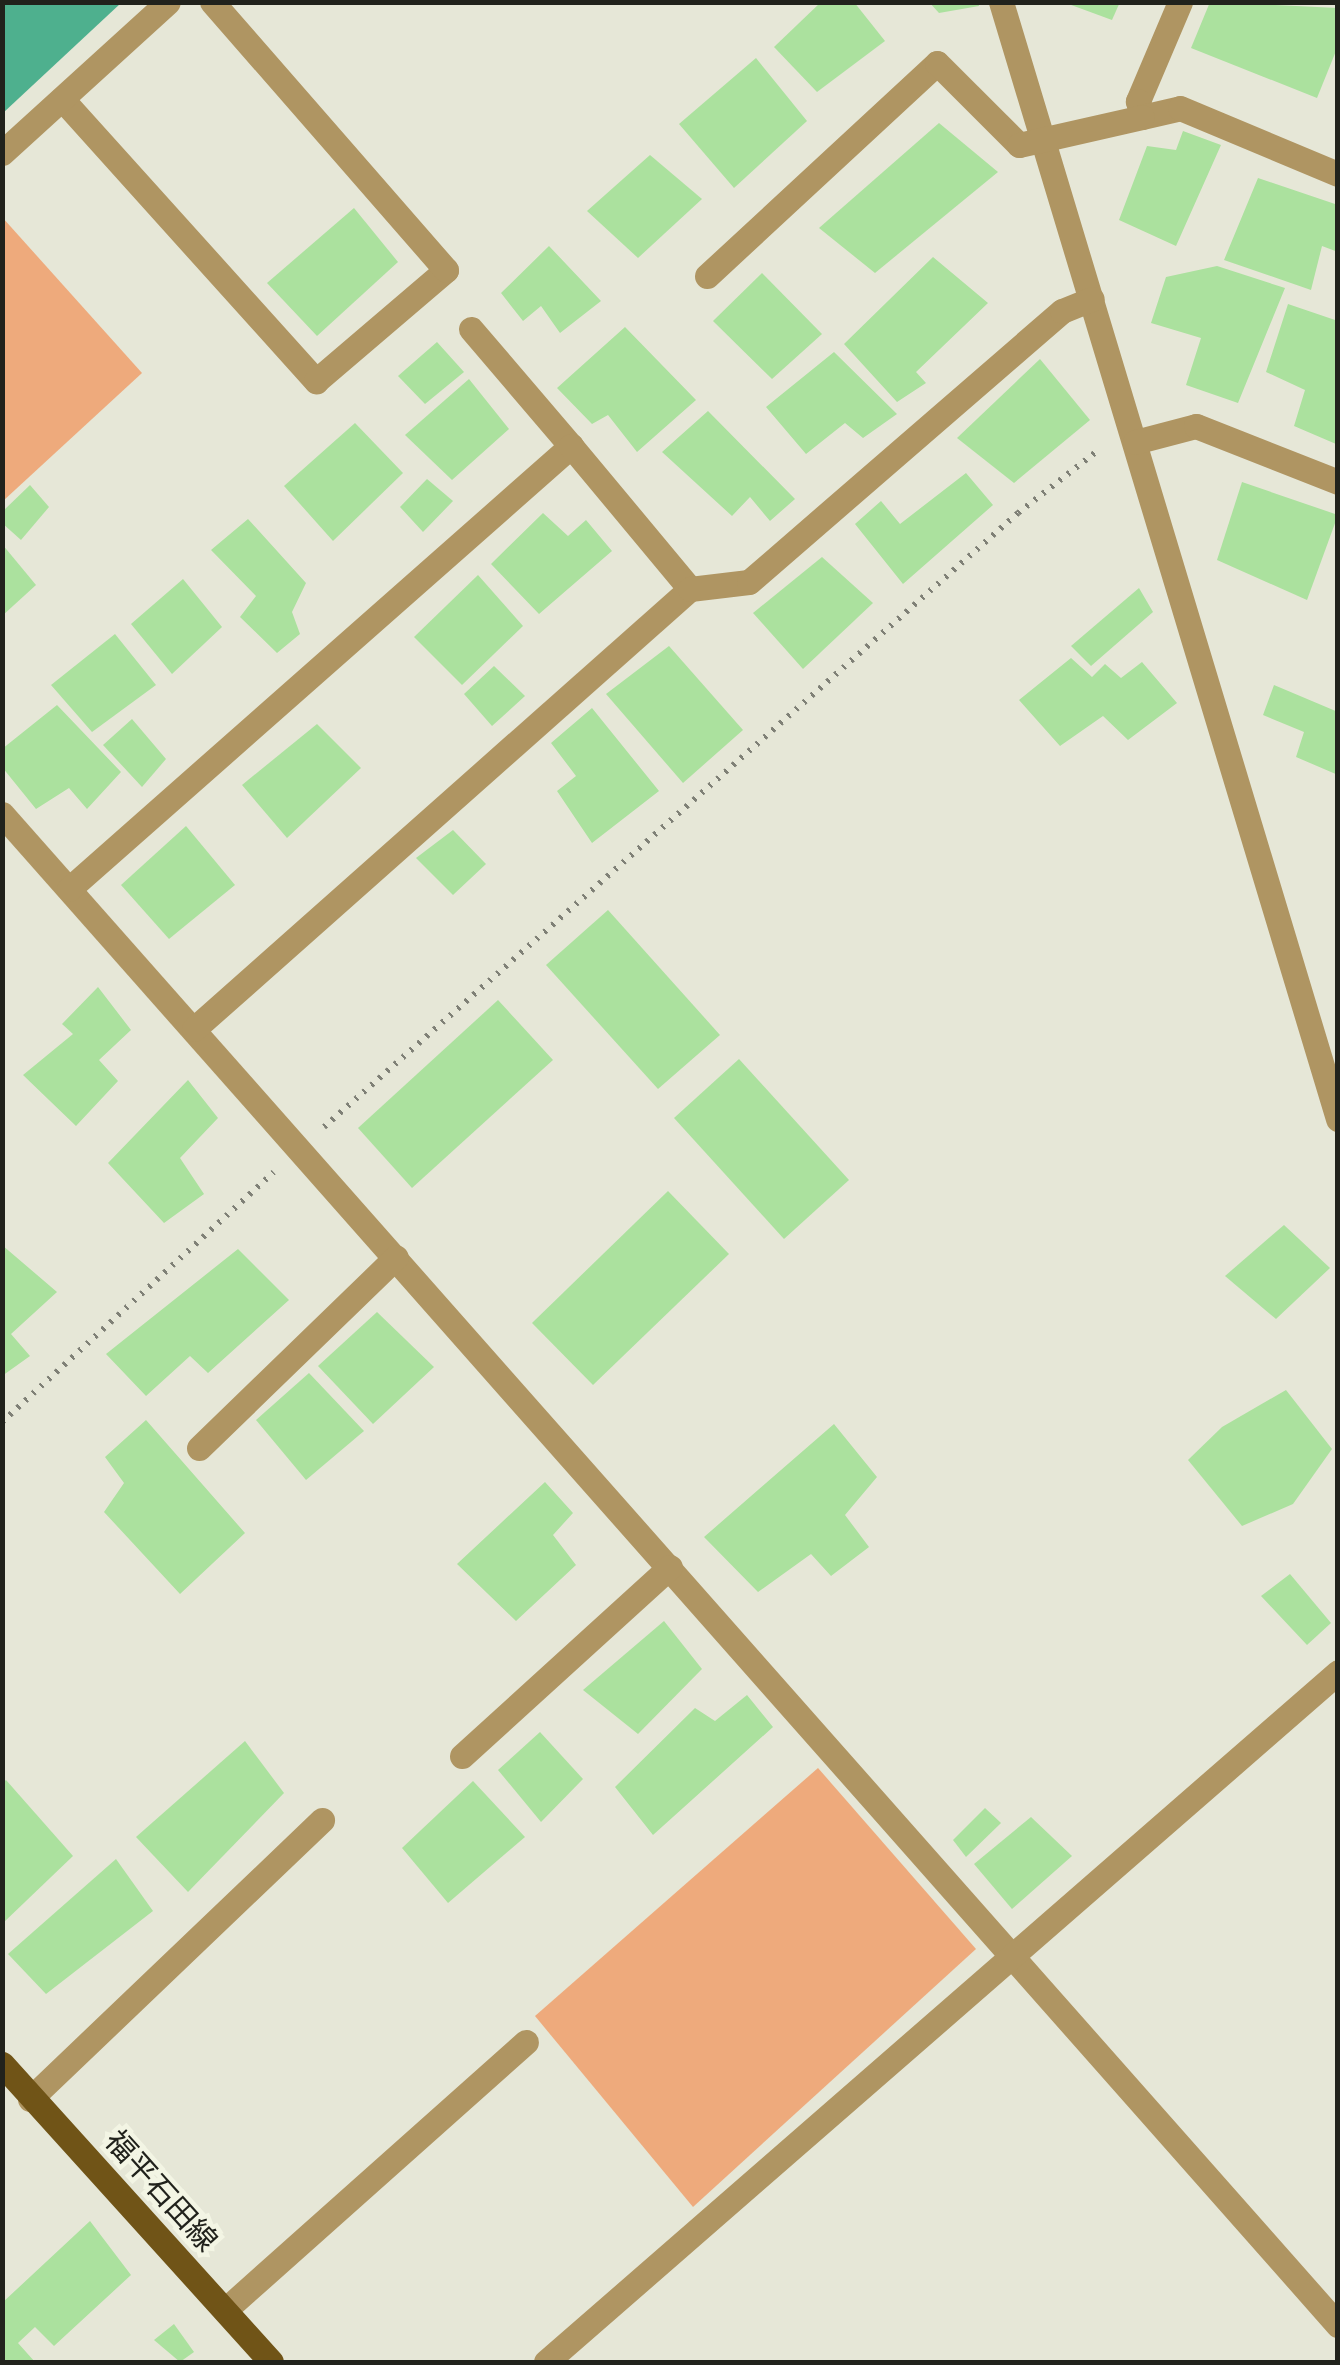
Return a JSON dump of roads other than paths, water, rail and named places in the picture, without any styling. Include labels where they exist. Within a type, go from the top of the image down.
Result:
[{"type":"main road","name":"福平石田線","points":[[2,2064],[271,2362]]},
{"type":"street","points":[[2,153],[168,2]]},
{"type":"street","points":[[62,99],[316,381],[446,270],[212,2]]},
{"type":"street","points":[[1001,2],[1338,1118]]},
{"type":"street","points":[[1142,117],[1138,101],[1180,2]]},
{"type":"street","points":[[707,276],[938,63],[1019,145],[1180,108],[1338,174]]},
{"type":"street","points":[[194,1029],[690,589],[748,582],[1062,311],[1092,299]]},
{"type":"street","points":[[471,329],[690,589]]},
{"type":"street","points":[[1132,433],[1196,426],[1338,482]]},
{"type":"street","points":[[69,888],[571,446]]},
{"type":"street","points":[[2,814],[1338,2325]]},
{"type":"street","points":[[199,1448],[396,1256]]},
{"type":"street","points":[[462,1756],[670,1567]]},
{"type":"street","points":[[546,2362],[1338,1672]]},
{"type":"street","points":[[30,2098],[322,1820]]},
{"type":"street","points":[[225,2310],[526,2042]]}]
